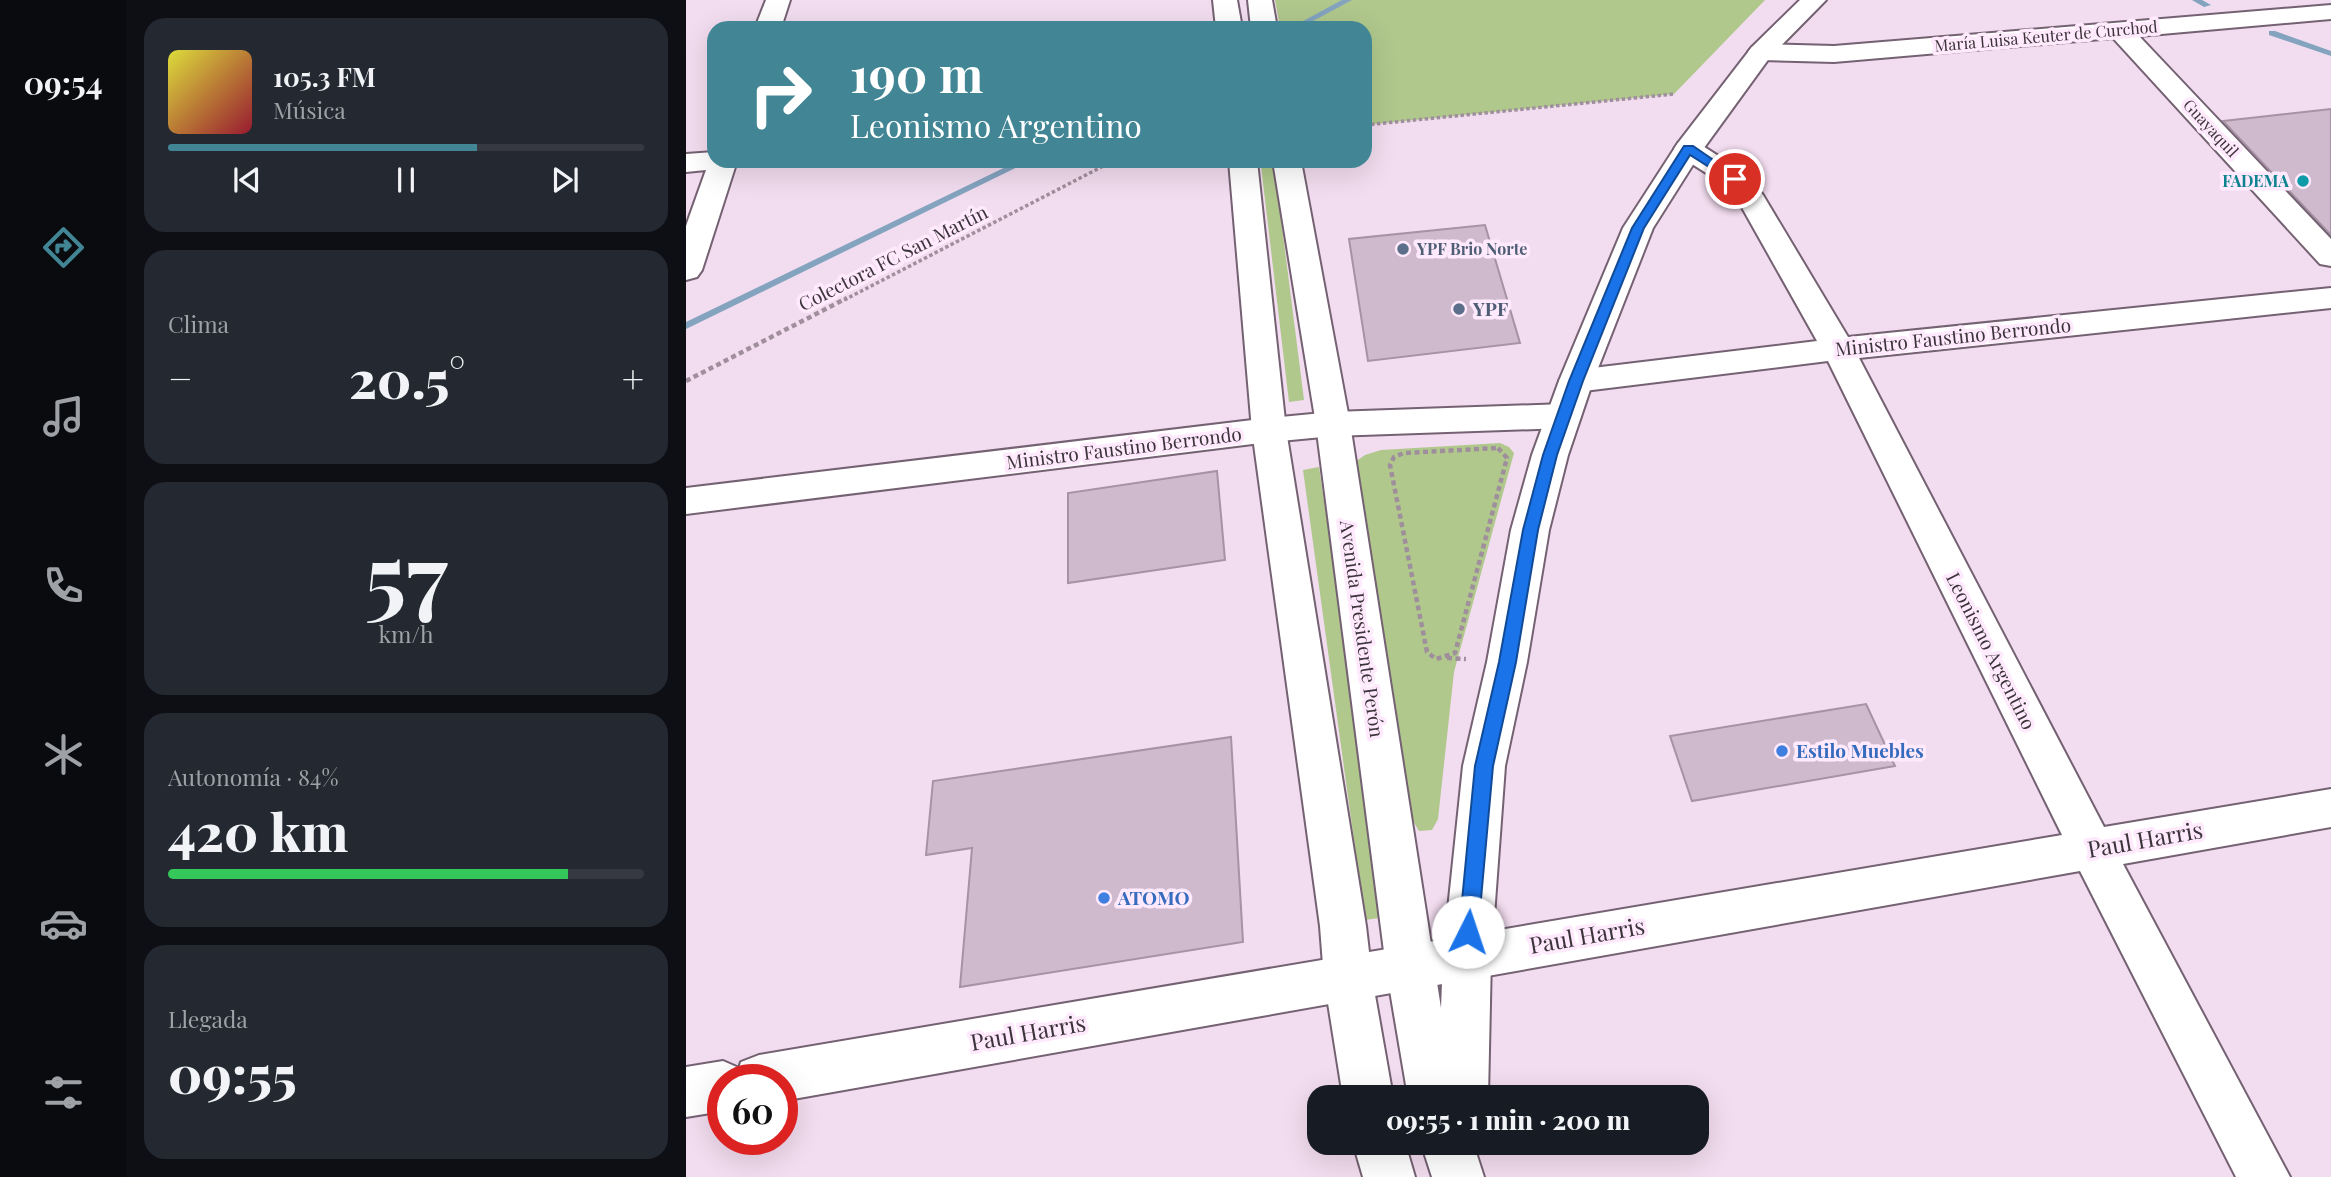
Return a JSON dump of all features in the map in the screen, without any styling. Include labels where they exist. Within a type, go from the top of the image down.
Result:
[{"type":"street","points":[[770,21],[778,0]]},
{"type":"street","points":[[1225,0],[1228,21]]},
{"type":"street","points":[[1260,0],[1263,21]]},
{"type":"street","points":[[1463,1085],[1466,957],[1484,766],[1507,662],[1530,530],[1550,455],[1576,381],[1638,228],[1688,149],[1761,52],[1814,0]]},
{"type":"street","points":[[2238,0],[2277,17]]},
{"type":"street","name":"María Luisa Keuter de Curchod","points":[[1761,52],[1835,54],[2331,12]]},
{"type":"street","name":"Guayaquil","points":[[2120,30],[2331,257]]},
{"type":"street","name":"Leonismo Argentino","points":[[1688,149],[1735,179],[1753,201],[1838,349],[2092,849],[2264,1177]]},
{"type":"street","points":[[686,163],[707,162]]},
{"type":"street","points":[[686,270],[721,168]]},
{"type":"street","points":[[1244,168],[1269,430],[1343,926],[1348,978],[1366,1085]]},
{"type":"street","name":"Avenida Presidente Perón","points":[[1288,168],[1333,424],[1410,967],[1431,1085]]},
{"type":"street","name":"Ministro Faustino Berrondo","points":[[1576,381],[1838,349],[2331,298]]},
{"type":"street","name":"Ministro Faustino Berrondo","points":[[686,501],[1269,430],[1333,424],[1564,416]]},
{"type":"street","name":"Paul Harris","points":[[798,1073],[2331,808]]},
{"type":"street","points":[[686,1093],[707,1089]]},
{"type":"street","points":[[1383,1155],[1389,1177]]},
{"type":"street","points":[[1451,1155],[1458,1177]]},
{"type":"street","points":[[1464,1155],[1465,1177]]},
{"type":"path","points":[[1372,123],[1674,94]]},
{"type":"path","name":"Colectora FC San Martín","points":[[686,381],[1099,168]]},
{"type":"path","points":[[1499,448],[1507,458],[1455,653],[1436,659],[1427,652],[1391,464],[1394,457],[1404,453],[1499,448]]},
{"type":"green space","points":[[1275,0],[1765,0],[1674,94],[1372,124],[1372,21],[1279,21]]},
{"type":"green space","points":[[1261,168],[1275,168],[1304,400],[1289,402]]},
{"type":"green space","points":[[1500,443],[1514,453],[1454,672],[1438,819],[1432,830],[1419,831],[1412,819],[1353,471],[1355,462],[1365,455],[1381,450]]},
{"type":"green space","points":[[1319,467],[1386,917],[1365,920],[1303,470]]},
{"type":"building","name":"FADEMA","points":[[2331,109],[2331,235],[2223,121]]},
{"type":"building","points":[[1485,225],[1520,343],[1368,361],[1349,239]]},
{"type":"building","points":[[1217,471],[1225,560],[1068,583],[1068,493]]},
{"type":"building","name":"Estilo Muebles","points":[[1866,704],[1895,766],[1692,801],[1670,736]]},
{"type":"building","name":"ATOMO","points":[[1231,737],[1243,942],[960,987],[972,848],[926,855],[933,781]]},
{"type":"waterway","points":[[1308,21],[1348,0]]},
{"type":"waterway","points":[[2196,0],[2207,5]]},
{"type":"waterway","points":[[2272,33],[2331,54]]},
{"type":"waterway","points":[[686,326],[1011,168]]},
{"type":"place","name":"FADEMA","points":[[2303,181]]},
{"type":"place","name":"YPF Brio Norte","points":[[1403,249]]},
{"type":"place","name":"YPF","points":[[1459,309]]},
{"type":"place","name":"Estilo Muebles","points":[[1782,751]]},
{"type":"place","name":"ATOMO","points":[[1104,898]]},
{"type":"route","points":[[1468,932],[1484,766],[1507,662],[1530,530],[1550,455],[1576,381],[1638,228],[1688,149],[1735,179]]}]
